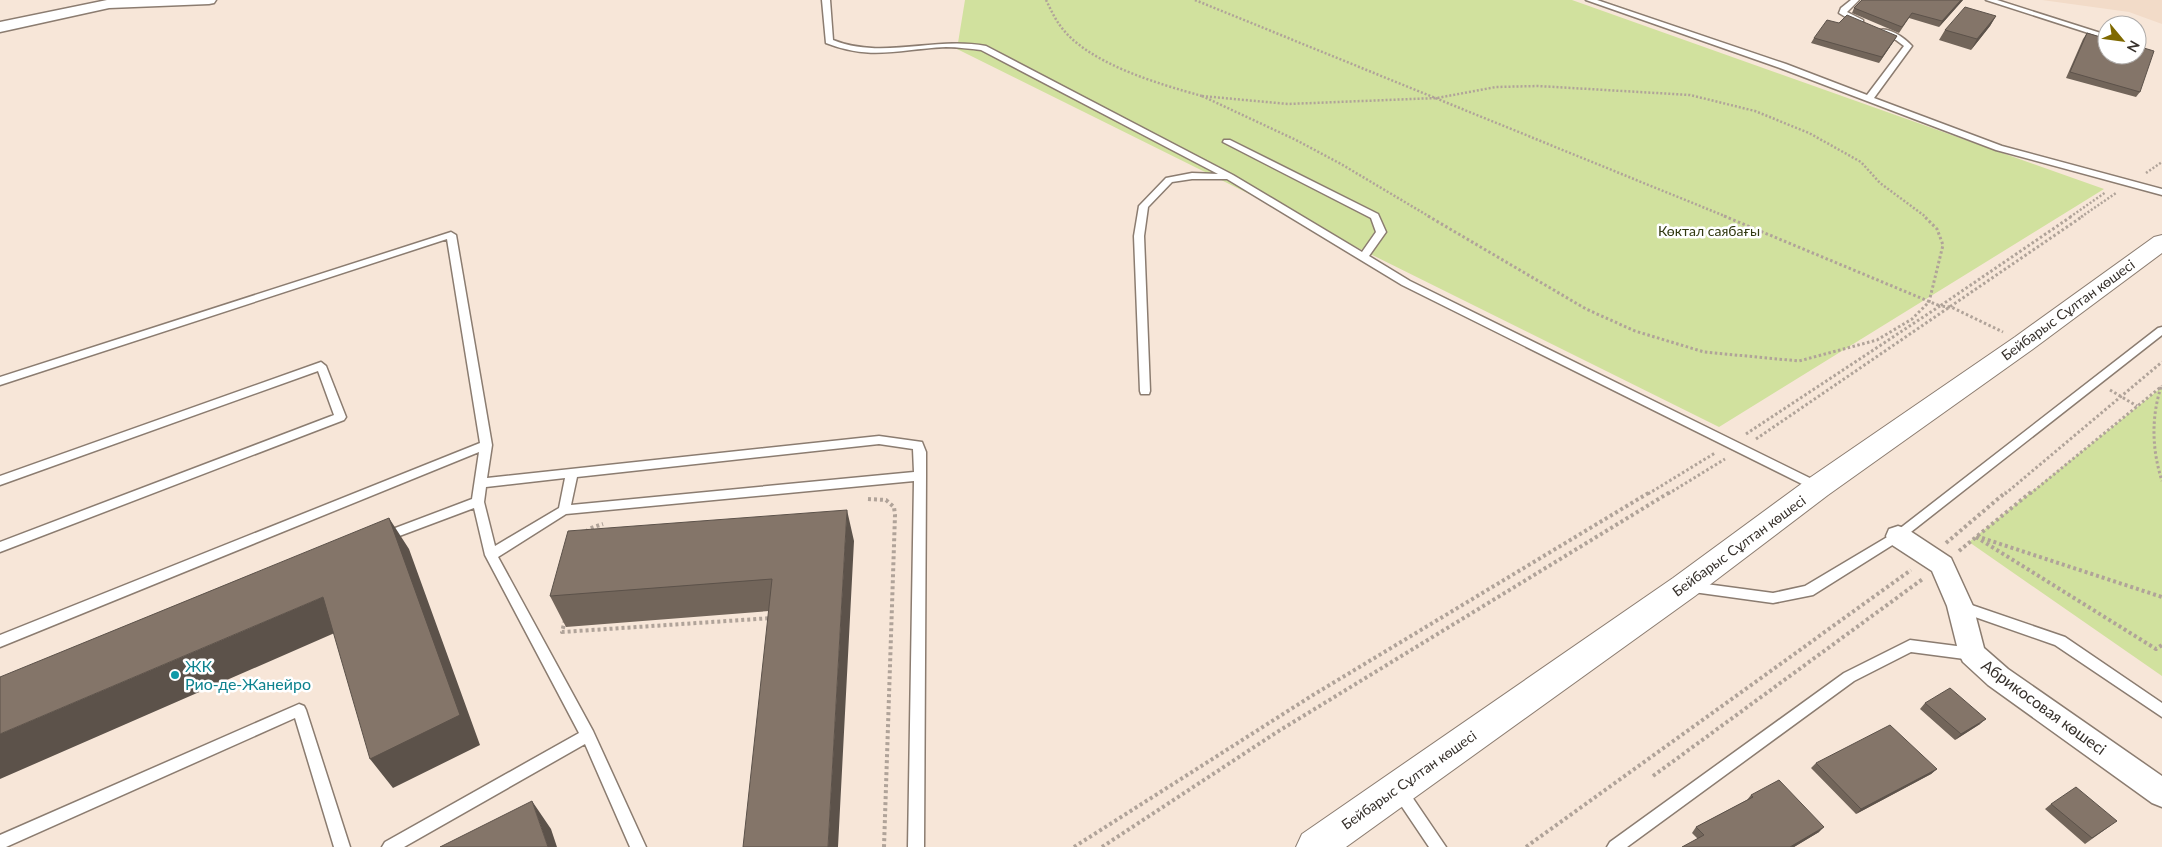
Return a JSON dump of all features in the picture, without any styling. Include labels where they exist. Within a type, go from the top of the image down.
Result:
[{"type":"street","points":[[0,27],[109,4],[209,0]]},
{"type":"street","name":"Бейбарыс Сұлтан көшесі","points":[[1315,847],[1684,587],[1818,487],[2024,343],[2162,242]]},
{"type":"street","points":[[1898,536],[1936,560]]},
{"type":"street","name":"Абрикосовая көшесі","points":[[1936,560],[1960,606],[1972,654],[1998,677],[2162,793]]},
{"type":"lane","points":[[826,0],[829,41],[845,48],[871,52],[946,45],[983,48],[1230,177],[1406,283],[1818,487]]},
{"type":"lane","points":[[1590,0],[1730,46],[2023,156],[2132,182],[2162,192]]},
{"type":"lane","points":[[1855,0],[1844,10],[1843,14],[1899,38],[1908,46],[1869,98]]},
{"type":"lane","points":[[1990,0],[2097,33]]},
{"type":"lane","points":[[1226,142],[1375,216],[1381,232],[1363,258]]},
{"type":"lane","points":[[1145,391],[1140,236],[1144,206],[1170,180],[1192,176],[1230,177]]},
{"type":"lane","points":[[0,381],[451,235],[486,445],[478,502],[491,555],[588,735],[638,847]]},
{"type":"lane","points":[[1684,587],[1773,598],[1808,591],[1898,536],[2162,330]]},
{"type":"lane","points":[[0,481],[321,366],[340,418],[0,547]]},
{"type":"lane","points":[[480,483],[879,440],[918,445],[920,452],[920,476],[916,847]]},
{"type":"lane","points":[[0,641],[486,445]]},
{"type":"lane","points":[[564,510],[572,473]]},
{"type":"lane","points":[[491,555],[564,510],[920,476]]},
{"type":"lane","points":[[377,540],[478,502]]},
{"type":"lane","points":[[1960,606],[2060,641],[2162,711]]},
{"type":"lane","points":[[1615,847],[1849,677],[1910,646],[1972,654]]},
{"type":"lane","points":[[0,842],[299,710],[342,847]]},
{"type":"lane","points":[[390,847],[588,735]]},
{"type":"lane","points":[[1398,788],[1438,847]]},
{"type":"path","points":[[1046,0],[1059,25],[1077,43],[1097,56],[1149,81],[1202,96],[1296,140],[1341,164],[1586,309],[1636,331],[1704,352],[1799,361],[1877,340],[1912,319],[1930,302],[1943,245],[1937,229],[1920,211],[1898,198],[1880,183],[1861,162],[1809,132],[1755,111],[1690,95],[1538,86],[1496,87],[1437,98],[1288,104],[1202,96]]},
{"type":"path","points":[[1195,0],[1665,190],[1930,302],[1940,306],[1951,307],[2024,343]]},
{"type":"path","points":[[1074,847],[1322,690],[1731,443],[1940,306],[2122,180]]},
{"type":"path","points":[[1102,847],[1277,732],[1740,450],[2132,182]]},
{"type":"path","points":[[1653,776],[1936,560],[2162,362]]},
{"type":"path","points":[[2096,382],[2137,406]]},
{"type":"path","points":[[1526,847],[1936,560],[1976,536],[2162,387]]},
{"type":"path","points":[[2162,387],[2154,422],[2162,481]]},
{"type":"path","points":[[860,499],[886,500],[894,507],[895,515],[884,847]]},
{"type":"path","points":[[586,538],[588,529],[606,523]]},
{"type":"path","points":[[1976,536],[2162,597]]},
{"type":"path","points":[[1976,536],[2156,649],[2162,644]]},
{"type":"path","points":[[567,614],[562,632],[775,618],[774,625]]},
{"type":"shaded area","points":[[2042,0],[2162,0],[2162,24],[2147,19],[2147,15],[2137,15],[2129,12]]},
{"type":"green space","name":"Көктал саябағы","points":[[965,0],[1572,0],[2104,189],[1719,427],[957,49]]},
{"type":"green space","points":[[2162,387],[2162,676],[1969,542]]},
{"type":"building","points":[[1862,0],[1961,0],[1942,21],[1912,13],[1902,27],[1854,8]]},
{"type":"building","points":[[1965,7],[1996,16],[1977,39],[1945,30]]},
{"type":"building","points":[[1847,15],[1897,36],[1882,57],[1814,38],[1827,20],[1839,23]]},
{"type":"building","points":[[2087,33],[2097,36],[2097,65],[2147,65],[2147,49],[2154,51],[2140,92],[2070,72]]},
{"type":"building","points":[[847,510],[828,847],[743,847],[772,579],[550,596],[568,531]]},
{"type":"building","points":[[389,518],[460,715],[370,759],[323,597],[0,734],[0,677]]},
{"type":"building","points":[[1950,688],[1986,719],[1961,734],[1925,703]]},
{"type":"building","points":[[1890,725],[1937,769],[1861,809],[1816,763]]},
{"type":"building","points":[[1779,780],[1824,827],[1790,847],[1682,847],[1704,835],[1696,827],[1753,797],[1751,795]]},
{"type":"building","points":[[2076,787],[2117,821],[2092,838],[2051,804]]},
{"type":"building","points":[[532,801],[548,847],[440,847]]},
{"type":"place","name":"ЖК Рио-де-Жанейро","points":[[175,675]]}]
